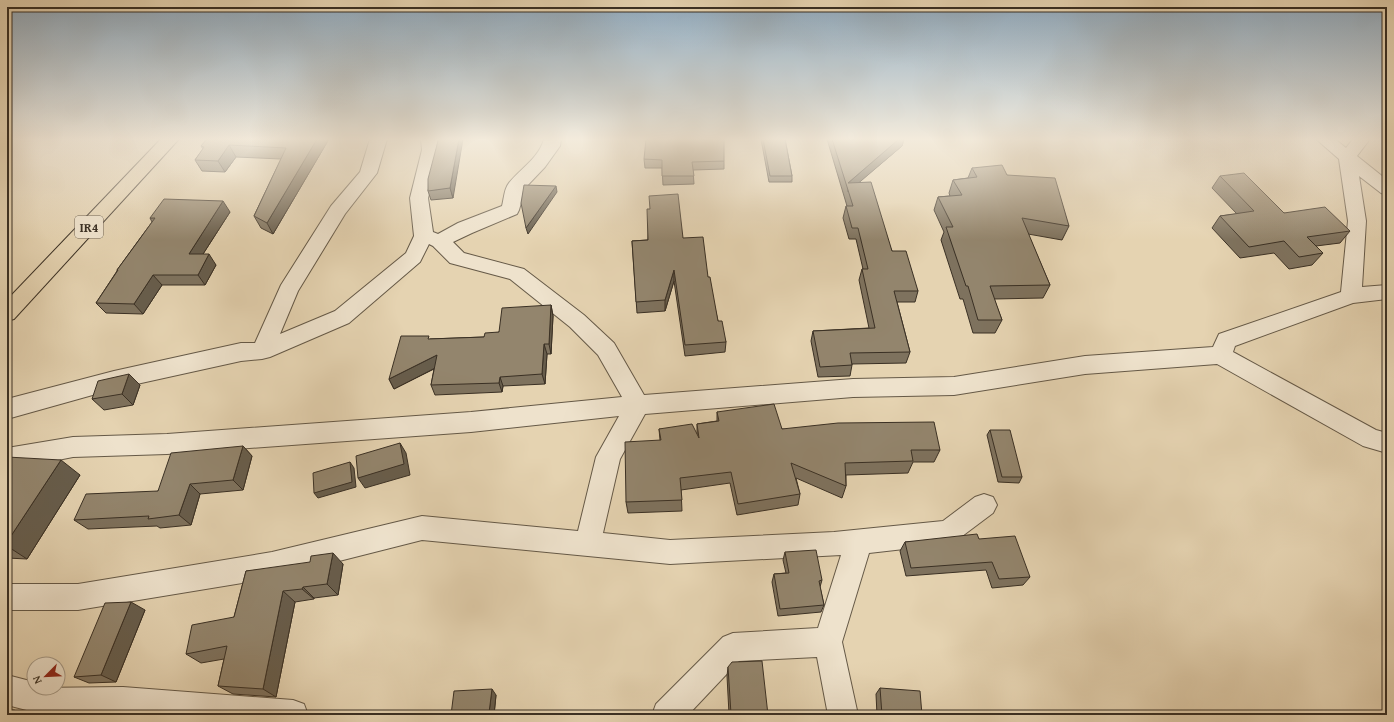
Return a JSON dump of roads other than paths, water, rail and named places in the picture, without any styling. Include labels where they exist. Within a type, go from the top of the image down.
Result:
[{"type":"main road","name":"IR4","points":[[7,313],[139,173]]},
{"type":"street","points":[[262,351],[288,290],[338,210],[368,173]]},
{"type":"street","points":[[425,173],[419,198],[432,238],[457,258],[517,274],[576,321],[606,349],[638,405]]},
{"type":"street","points":[[7,409],[114,380],[241,352],[262,351],[342,316],[413,257],[432,238],[465,228],[510,210],[516,186],[529,173]]},
{"type":"street","points":[[1349,173],[1357,221],[1352,296]]},
{"type":"street","points":[[1367,173],[1387,189]]},
{"type":"street","points":[[1220,355],[1227,340],[1352,296],[1387,292]]},
{"type":"street","points":[[7,459],[73,447],[167,444],[463,423],[638,405],[853,388],[954,386],[1085,365],[1220,355],[1371,439],[1387,443]]},
{"type":"street","points":[[588,544],[608,457],[638,405]]},
{"type":"street","points":[[7,597],[78,597],[256,568],[422,528],[670,552],[859,541],[948,532],[984,505]]},
{"type":"street","points":[[843,715],[828,642],[859,541]]},
{"type":"street","points":[[667,715],[733,647],[828,642]]},
{"type":"street","points":[[7,690],[57,709],[123,702],[293,715]]}]
